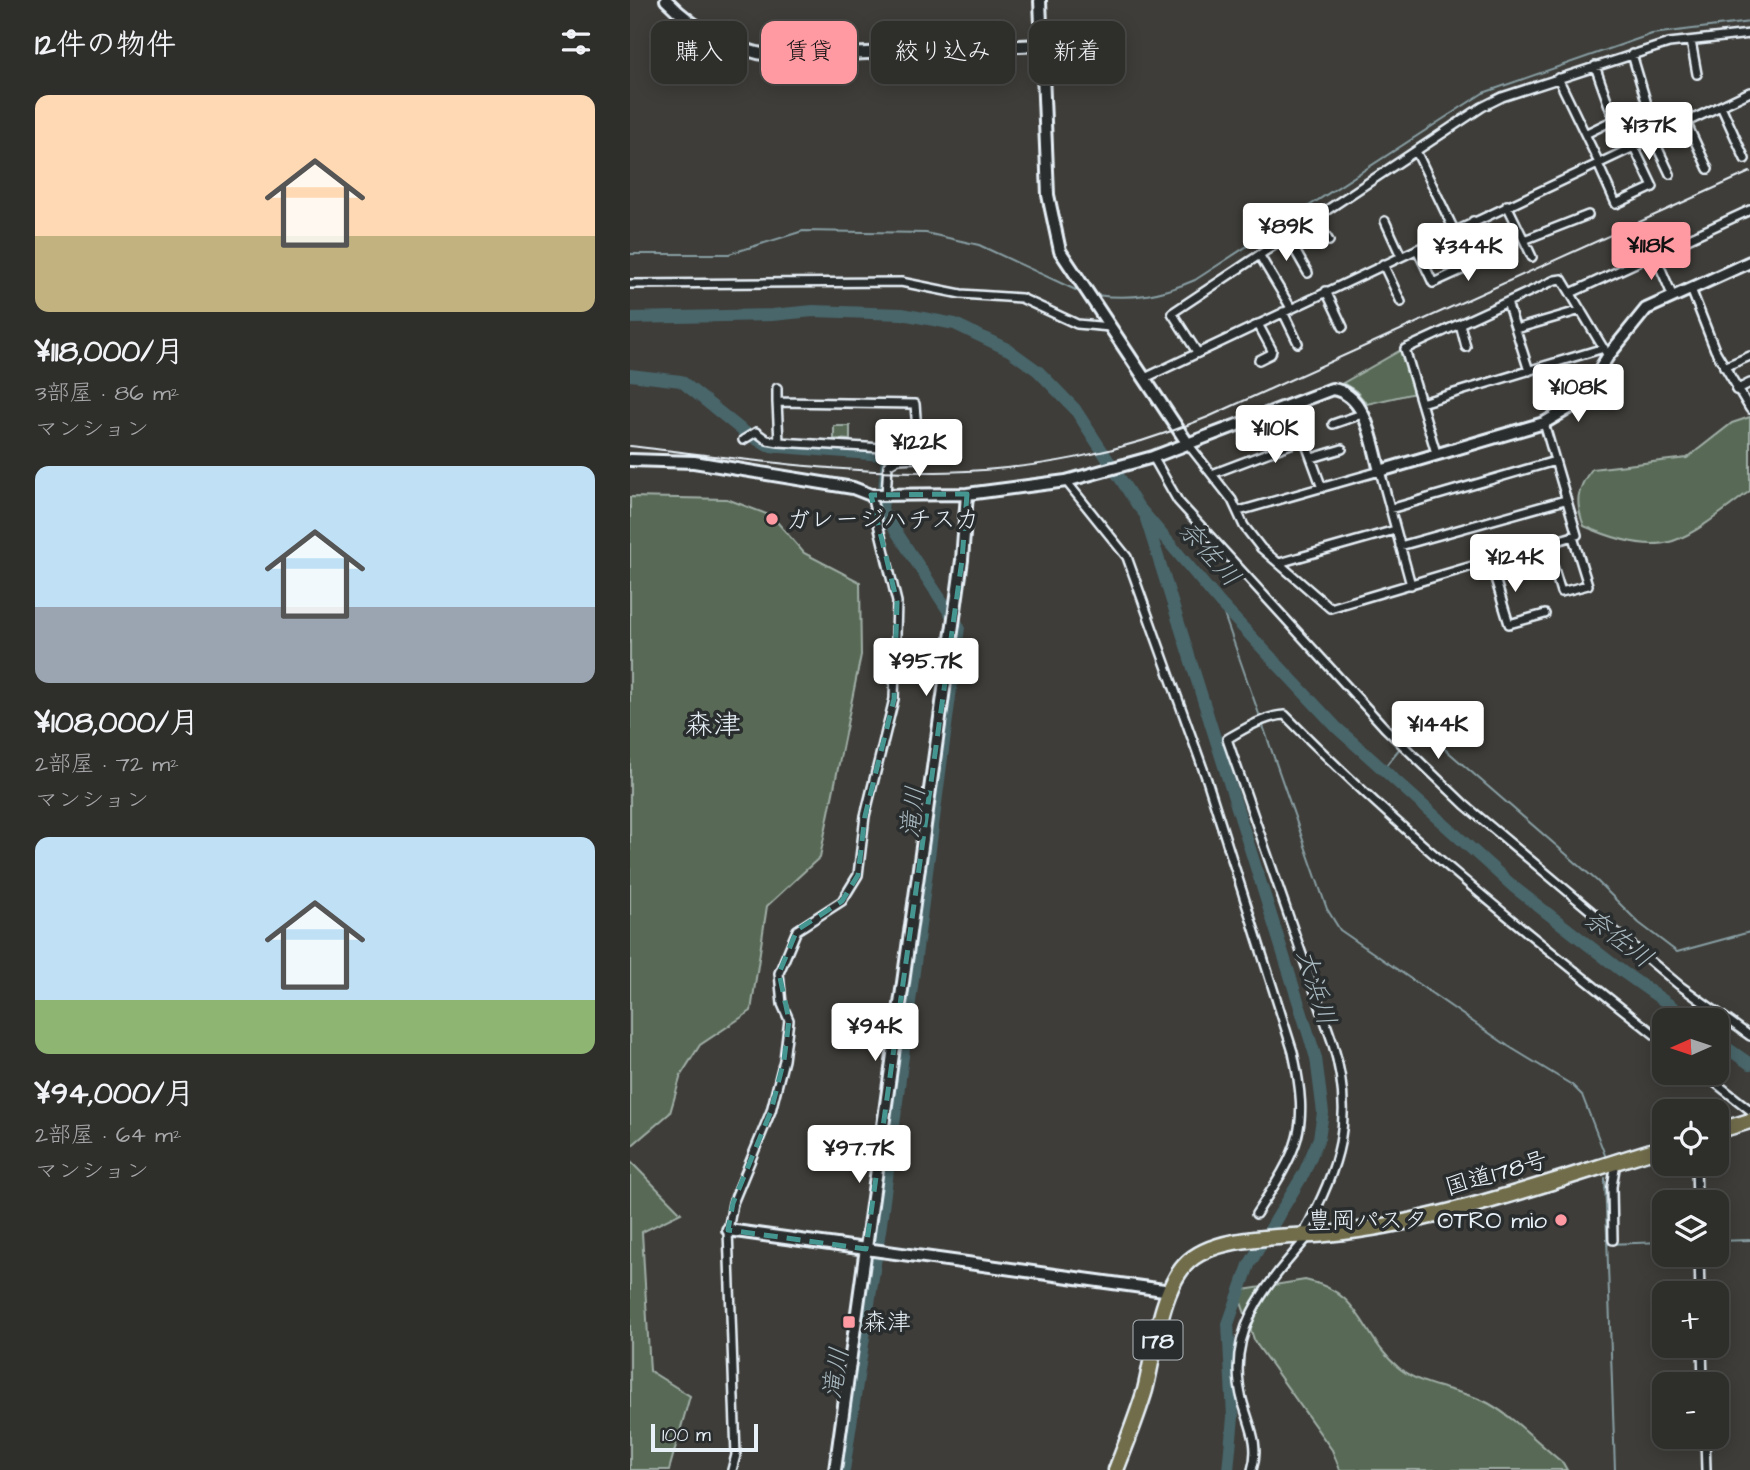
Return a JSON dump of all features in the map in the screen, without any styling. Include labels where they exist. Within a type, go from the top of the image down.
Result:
[{"type":"highway","points":[[1729,1127],[1750,1121]]},
{"type":"highway","name":"国道178号","points":[[1116,1470],[1144,1395],[1171,1291],[1179,1273],[1191,1259],[1210,1248],[1236,1243],[1411,1220],[1652,1151]]},
{"type":"street","points":[[666,0],[708,35],[742,50],[779,57],[1029,46]]},
{"type":"street","points":[[1040,0],[1041,21]]},
{"type":"street","points":[[1197,352],[1172,313],[1502,97],[1669,43],[1750,34]]},
{"type":"street","points":[[1691,41],[1698,74]]},
{"type":"street","points":[[1632,54],[1646,101]]},
{"type":"street","points":[[1585,134],[1614,120],[1595,66]]},
{"type":"street","points":[[1558,78],[1616,204],[1653,187],[1634,147]]},
{"type":"street","points":[[1044,84],[1048,195],[1060,251],[1188,444],[1239,511],[1244,526],[1255,541],[1326,607],[1577,536],[1544,423]]},
{"type":"street","points":[[1145,378],[1326,290],[1750,92]]},
{"type":"street","points":[[1721,106],[1745,159]]},
{"type":"street","points":[[1686,122],[1708,169]]},
{"type":"street","points":[[1653,138],[1670,174]]},
{"type":"street","points":[[1416,151],[1454,230]]},
{"type":"street","points":[[1507,205],[1532,257]]},
{"type":"street","points":[[1571,293],[1749,213]]},
{"type":"street","points":[[1524,240],[1588,215]]},
{"type":"street","points":[[1316,219],[1329,241]]},
{"type":"street","points":[[1385,221],[1401,256]]},
{"type":"street","points":[[1417,249],[1433,284],[1490,257],[1473,221]]},
{"type":"street","points":[[1288,238],[1308,273]]},
{"type":"street","points":[[1655,255],[1673,297]]},
{"type":"street","points":[[1259,256],[1287,310],[1298,343]]},
{"type":"street","points":[[1239,511],[1544,423],[1581,401],[1606,352],[1646,309],[1750,262]]},
{"type":"street","points":[[1384,264],[1401,302]]},
{"type":"street","points":[[1436,453],[1405,349],[1562,279],[1606,352]]},
{"type":"street","points":[[630,284],[901,282],[961,294],[1021,298],[1077,324],[1108,323]]},
{"type":"street","points":[[1691,289],[1724,367],[1750,409]]},
{"type":"street","points":[[1326,290],[1343,327]]},
{"type":"street","points":[[1507,302],[1529,371]]},
{"type":"street","points":[[1516,329],[1581,310]]},
{"type":"street","points":[[1258,324],[1272,350],[1272,354],[1259,360]]},
{"type":"street","points":[[1460,324],[1466,347]]},
{"type":"street","points":[[1421,403],[1529,371],[1606,352]]},
{"type":"street","points":[[1724,367],[1750,356]]},
{"type":"street","points":[[1736,390],[1750,383]]},
{"type":"street","points":[[776,387],[779,442]]},
{"type":"street","points":[[630,460],[694,462],[853,488],[872,495],[967,494],[1066,481],[1153,457],[1332,389],[1350,396],[1362,414],[1411,585]]},
{"type":"street","points":[[777,402],[915,404],[919,457],[898,459],[888,465],[886,495]]},
{"type":"street","points":[[1333,424],[1362,414]]},
{"type":"street","points":[[743,440],[756,432],[767,440],[779,442],[883,448],[898,459]]},
{"type":"street","points":[[1212,474],[1304,439],[1322,488]]},
{"type":"street","points":[[1312,458],[1342,449]]},
{"type":"street","points":[[1153,457],[1178,501],[1414,757],[1609,929],[1679,985],[1750,1036]]},
{"type":"street","points":[[1390,509],[1555,461]]},
{"type":"street","points":[[1066,481],[1127,557],[1207,780],[1293,1052],[1300,1087],[1301,1128],[1283,1173],[1256,1214]]},
{"type":"street","points":[[835,1470],[962,559],[967,494]]},
{"type":"street","points":[[732,1470],[736,1455],[728,1230],[733,1203],[771,1111],[785,1060],[789,1020],[782,1003],[779,974],[797,930],[842,901],[858,875],[865,816],[894,699],[897,601],[872,495]]},
{"type":"street","points":[[1400,546],[1565,500]]},
{"type":"street","points":[[1279,564],[1395,530]]},
{"type":"street","points":[[1547,546],[1561,592],[1588,585],[1573,537]]},
{"type":"street","points":[[1490,562],[1509,624],[1545,614]]},
{"type":"street","points":[[1252,1470],[1257,1446],[1238,1383],[1239,1339],[1329,1185],[1339,1155],[1343,1089],[1332,1041],[1227,739],[1276,715],[1285,715],[1351,779],[1455,872],[1652,1032]]},
{"type":"street","points":[[1718,1085],[1750,1110]]},
{"type":"street","points":[[1613,1240],[1612,1187],[1616,1162]]},
{"type":"street","points":[[728,1230],[1171,1291]]},
{"type":"street","points":[[1705,1449],[1706,1470]]},
{"type":"highlighted area","points":[[967,494],[962,560],[866,1249],[728,1230],[733,1203],[771,1111],[784,1060],[789,1020],[779,973],[797,930],[842,901],[858,875],[865,816],[894,699],[897,602],[871,495]]},
{"type":"green space","points":[[1401,350],[1415,393],[1367,404],[1356,391],[1343,383]]},
{"type":"green space","points":[[1750,417],[1750,491],[1703,526],[1673,541],[1651,544],[1616,538],[1584,526],[1578,503],[1580,490],[1592,469],[1687,458],[1732,423]]},
{"type":"green space","points":[[834,426],[850,426],[850,440],[834,439]]},
{"type":"green space","points":[[630,497],[727,499],[772,516],[804,553],[860,582],[861,655],[820,857],[767,906],[751,1011],[700,1045],[681,1075],[670,1113],[630,1147]]},
{"type":"green space","points":[[630,1161],[681,1213],[642,1232],[650,1371],[690,1396],[669,1470],[630,1470]]},
{"type":"green space","points":[[1305,1280],[1339,1294],[1360,1316],[1386,1356],[1399,1368],[1420,1380],[1488,1403],[1527,1432],[1563,1463],[1567,1470],[1340,1470],[1332,1450],[1255,1342],[1237,1291]]},
{"type":"waterway","points":[[1096,295],[1146,295],[1195,280],[1483,93],[1652,34],[1750,22]]},
{"type":"waterway","points":[[630,254],[729,254],[803,231],[926,233],[979,245],[1080,292]]},
{"type":"waterway","name":"奈佐川","points":[[630,318],[772,315],[813,311],[902,314],[955,324],[1009,350],[1038,371],[1075,409],[1138,506],[1220,603],[1337,728],[1515,888],[1674,1008]]},
{"type":"waterway","name":"滝川","points":[[630,375],[681,381],[743,431],[768,446],[883,455],[887,459],[882,510],[959,627],[881,1224],[844,1470]]},
{"type":"waterway","name":"大浜川","points":[[1146,519],[1316,1058],[1323,1113],[1319,1138],[1304,1173],[1249,1265],[1228,1324],[1233,1417],[1228,1470]]},
{"type":"waterway","points":[[1220,603],[1260,717]]},
{"type":"waterway","points":[[1262,723],[1327,909],[1340,930],[1508,1046],[1572,1085],[1582,1095],[1605,1155]]},
{"type":"waterway","points":[[1404,744],[1422,724],[1438,743],[1597,881],[1639,923],[1677,952],[1750,932]]},
{"type":"waterway","points":[[1383,769],[1400,748]]},
{"type":"waterway","name":"奈佐川","points":[[1729,1049],[1750,1064]]},
{"type":"waterway","points":[[1605,1178],[1615,1470]]},
{"type":"waterway","points":[[1729,1241],[1750,1240]]},
{"type":"waterway","points":[[1607,1244],[1652,1242]]},
{"type":"railway","points":[[630,446],[851,470],[922,472],[991,469],[1062,460],[1134,443],[1208,417],[1750,172]]},
{"type":"place","name":"ガレージハチスカ","points":[[772,519]]},
{"type":"place","name":"豊岡パスタ OTRO mio","points":[[1561,1220]]},
{"type":"place","name":"森津","points":[[849,1322]]},
{"type":"district","name":"森津","points":[[713,724]]}]
